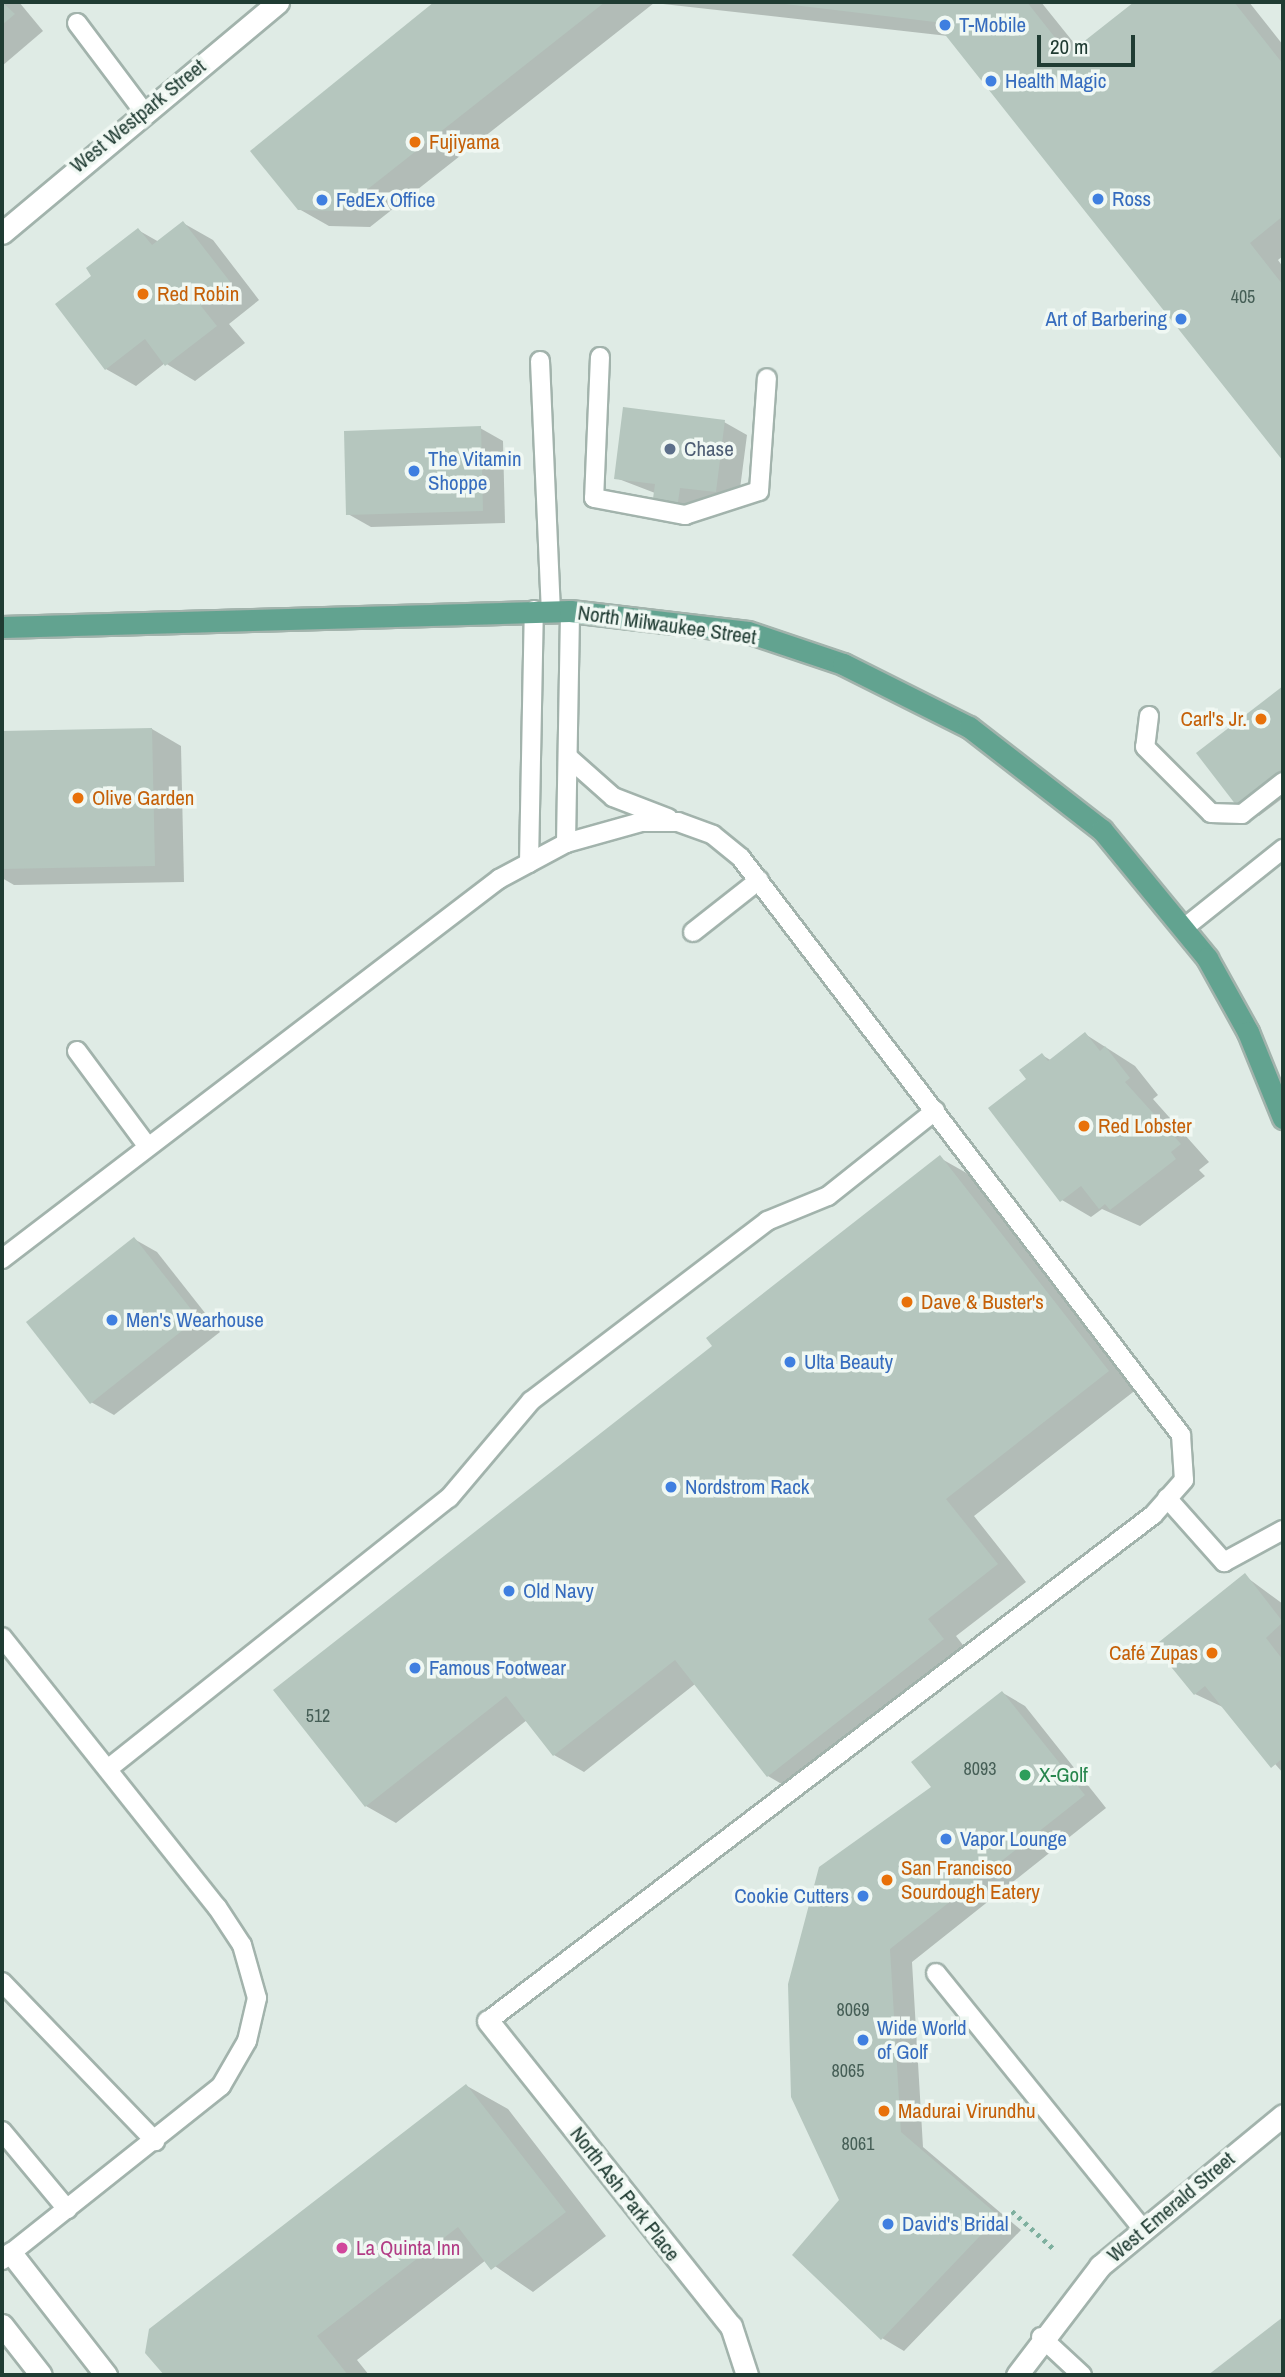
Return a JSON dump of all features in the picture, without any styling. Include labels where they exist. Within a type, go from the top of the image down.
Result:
[{"type":"main road","name":"North Milwaukee Street","points":[[2,627],[552,611],[748,632],[907,691],[1042,778],[1102,831],[1184,928],[1248,1032],[1283,1118]]},
{"type":"street","name":"West Westpark Street","points":[[2,233],[143,111],[278,2]]},
{"type":"street","name":"North Ash Park Place","points":[[488,2021],[731,2326],[747,2375]]},
{"type":"street","name":"West Emerald Street","points":[[1017,2375],[1041,2337],[1141,2227],[1283,2116]]},
{"type":"street","points":[[6,2257],[106,2375]]},
{"type":"street","points":[[2,2325],[41,2375]]},
{"type":"lane","points":[[76,23],[143,111]]},
{"type":"lane","points":[[600,357],[594,498],[685,515],[760,491],[767,378]]},
{"type":"lane","points":[[540,361],[552,611],[568,757],[566,843]]},
{"type":"lane","points":[[529,863],[552,611]]},
{"type":"lane","points":[[1149,716],[1145,747],[1211,813],[1242,814],[1283,782]]},
{"type":"lane","points":[[488,2021],[1167,1498],[1184,1480],[1181,1435],[759,880],[713,835],[613,797],[568,757]]},
{"type":"lane","points":[[2,1259],[499,879],[566,843],[642,822],[678,822]]},
{"type":"lane","points":[[1184,928],[1283,849]]},
{"type":"lane","points":[[693,932],[759,880]]},
{"type":"lane","points":[[77,1051],[148,1147]]},
{"type":"lane","points":[[109,1768],[449,1499],[531,1401],[766,1221],[828,1196],[935,1111]]},
{"type":"lane","points":[[1167,1498],[1224,1562],[1283,1530]]},
{"type":"lane","points":[[2,1637],[109,1768],[242,1945],[257,1998],[247,2041],[221,2086],[6,2257]]},
{"type":"lane","points":[[936,1973],[1141,2227]]},
{"type":"lane","points":[[2,1982],[155,2141]]},
{"type":"lane","points":[[2,2131],[67,2209]]},
{"type":"lane","points":[[1041,2337],[1082,2375]]},
{"type":"path","points":[[1012,2211],[1055,2250]]},
{"type":"building","points":[[2,2],[15,14],[2,25]]},
{"type":"building","points":[[434,2],[605,2],[340,211],[298,210],[250,151]]},
{"type":"building","points":[[768,2],[1027,2],[1068,54],[1134,2],[1234,2],[1283,64],[1283,216],[1250,243],[1283,285],[1283,461],[935,22]]},
{"type":"building","name":"Red Robin","points":[[183,221],[231,283],[201,306],[217,326],[165,366],[145,339],[105,370],[55,304],[91,276],[86,268],[138,228],[152,245]]},
{"type":"building","name":"Chase","points":[[623,407],[725,420],[716,492],[680,488],[677,509],[652,506],[655,484],[614,479]]},
{"type":"building","name":"The Vitamin Shoppe","points":[[481,426],[483,511],[346,515],[344,431]]},
{"type":"building","name":"Carl's Jr.","points":[[1283,686],[1283,768],[1236,805],[1196,753]]},
{"type":"building","name":"Olive Garden","points":[[152,728],[155,866],[2,869],[2,731]]},
{"type":"building","name":"Red Lobster","points":[[1085,1032],[1100,1051],[1105,1046],[1130,1078],[1125,1082],[1181,1144],[1171,1152],[1176,1159],[1110,1210],[1105,1204],[1099,1209],[1081,1186],[1060,1202],[988,1108],[1026,1079],[1019,1070],[1042,1053],[1048,1061]]},
{"type":"building","points":[[940,1155],[1109,1371],[946,1499],[998,1564],[928,1619],[944,1639],[767,1777],[675,1660],[553,1756],[506,1696],[365,1807],[273,1690],[712,1346],[706,1338]]},
{"type":"building","name":"Men's Wearhouse","points":[[134,1237],[198,1318],[90,1404],[26,1322]]},
{"type":"building","points":[[1245,1573],[1283,1622],[1266,1638],[1283,1660],[1283,1758],[1271,1768],[1205,1686],[1194,1695],[1154,1646]]},
{"type":"building","points":[[1002,1691],[1085,1795],[890,1949],[901,2132],[999,2216],[881,2340],[792,2255],[839,2200],[791,2097],[788,1984],[819,1867],[931,1787],[911,1762]]},
{"type":"building","name":"La Quinta Inn","points":[[466,2084],[566,2212],[491,2270],[458,2227],[317,2336],[348,2375],[164,2375],[145,2353],[149,2329]]},
{"type":"building","points":[[1283,2317],[1283,2375],[1208,2375]]},
{"type":"place","name":"T-Mobile","points":[[945,25]]},
{"type":"place","name":"Health Magic","points":[[991,81]]},
{"type":"place","name":"Fujiyama","points":[[415,142]]},
{"type":"place","name":"Ross","points":[[1098,199]]},
{"type":"place","name":"FedEx Office","points":[[322,200]]},
{"type":"place","name":"Red Robin","points":[[143,294]]},
{"type":"place","name":"Art of Barbering","points":[[1181,319]]},
{"type":"place","name":"Chase","points":[[670,449]]},
{"type":"place","name":"The Vitamin Shoppe","points":[[414,471]]},
{"type":"place","name":"Carl's Jr.","points":[[1261,719]]},
{"type":"place","name":"Olive Garden","points":[[78,798]]},
{"type":"place","name":"Red Lobster","points":[[1084,1126]]},
{"type":"place","name":"Dave & Buster's","points":[[907,1302]]},
{"type":"place","name":"Men's Wearhouse","points":[[112,1320]]},
{"type":"place","name":"Ulta Beauty","points":[[790,1362]]},
{"type":"place","name":"Nordstrom Rack","points":[[671,1487]]},
{"type":"place","name":"Old Navy","points":[[509,1591]]},
{"type":"place","name":"Café Zupas","points":[[1212,1653]]},
{"type":"place","name":"Famous Footwear","points":[[415,1668]]},
{"type":"place","name":"X-Golf","points":[[1025,1775]]},
{"type":"place","name":"Vapor Lounge","points":[[946,1839]]},
{"type":"place","name":"San Francisco Sourdough Eatery","points":[[887,1880]]},
{"type":"place","name":"Cookie Cutters","points":[[863,1896]]},
{"type":"place","name":"Wide World of Golf","points":[[863,2040]]},
{"type":"place","name":"Madurai Virundhu","points":[[884,2111]]},
{"type":"place","name":"David's Bridal","points":[[888,2224]]},
{"type":"place","name":"La Quinta Inn","points":[[342,2248]]}]
